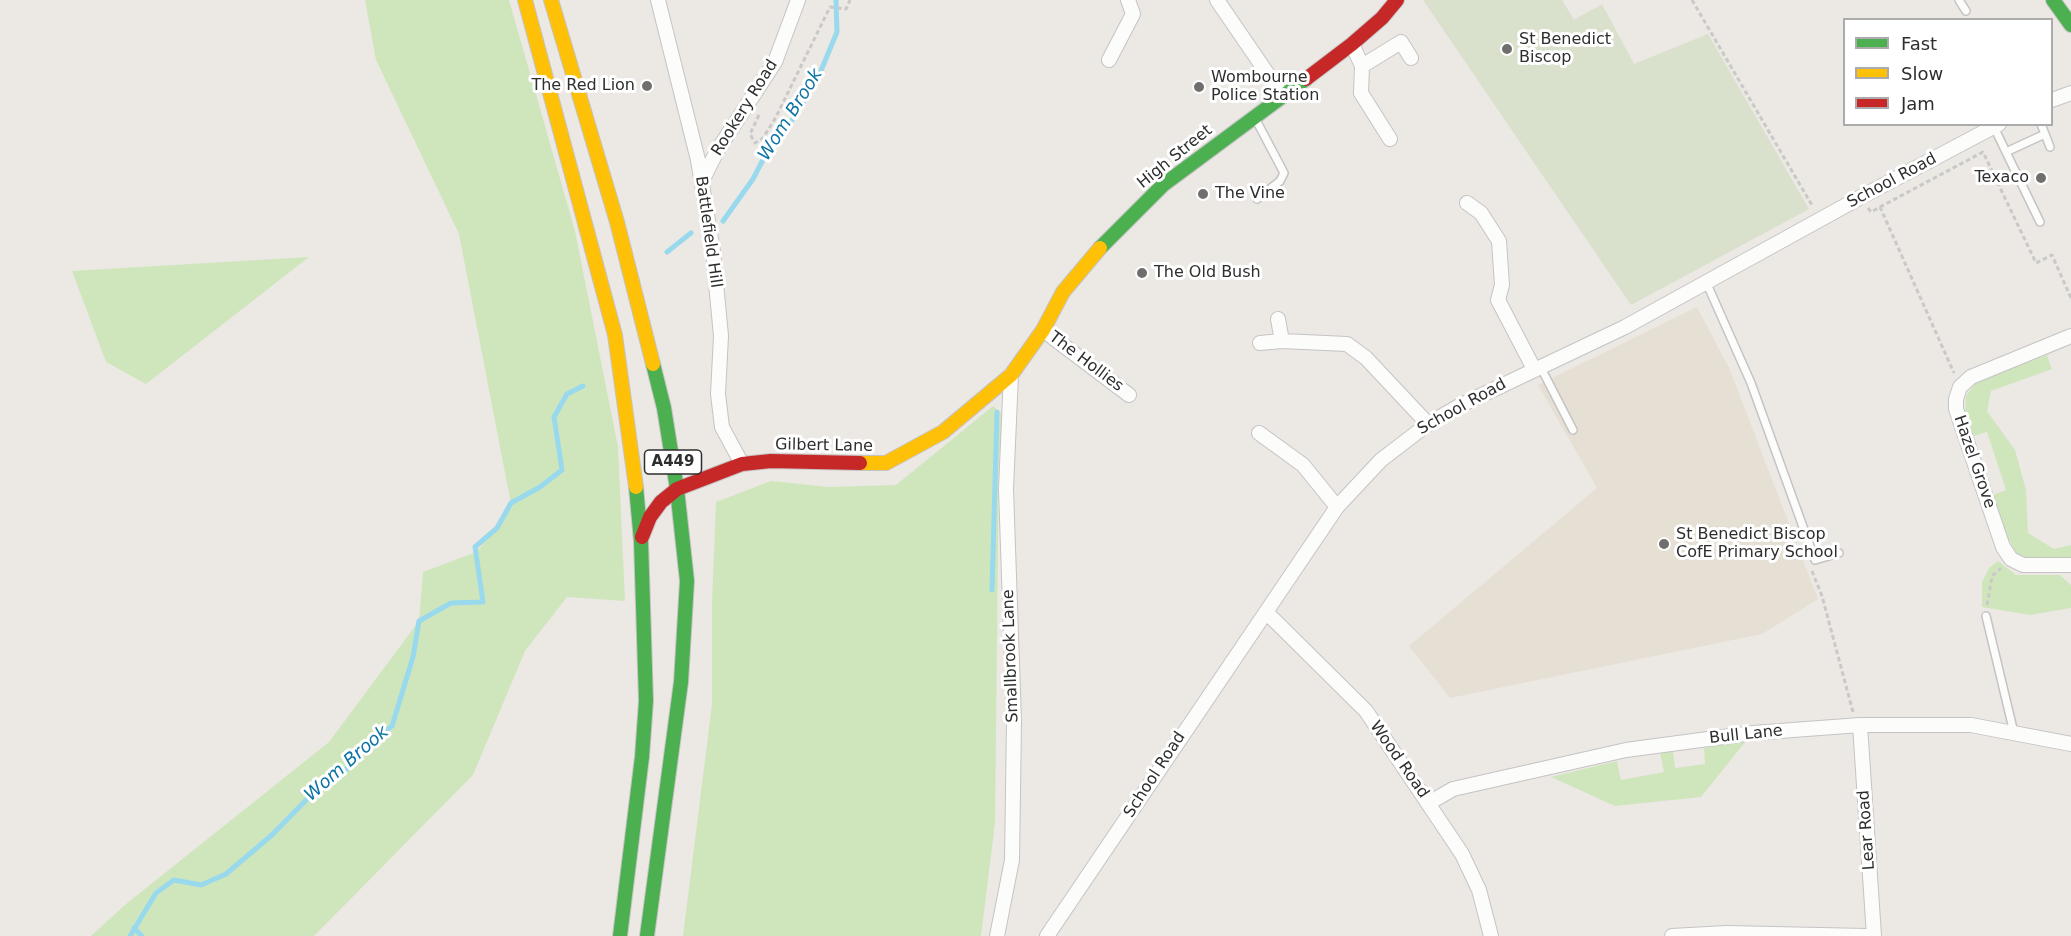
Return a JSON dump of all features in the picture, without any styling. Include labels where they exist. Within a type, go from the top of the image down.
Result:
[{"type":"main road","name":"A449","points":[[525,0],[615,335],[632,444],[641,541],[646,701],[620,936]]},
{"type":"main road","name":"A449","points":[[550,0],[617,222],[664,408],[677,489],[687,581],[681,682],[647,936]]},
{"type":"main road","name":"High Street","points":[[1011,375],[1043,330],[1063,292],[1111,235],[1163,185],[1352,44],[1382,18],[1397,0]]},
{"type":"main road","points":[[2053,0],[2071,25]]},
{"type":"main road","name":"Gilbert Lane","points":[[641,541],[650,517],[661,502],[677,489],[742,464],[771,461],[886,463],[943,432],[1011,375]]},
{"type":"street","name":"Battlefield Hill","points":[[658,0],[680,80],[702,181],[713,251],[721,336],[718,394],[722,427],[742,464]]},
{"type":"street","name":"Rookery Road","points":[[702,181],[717,152],[775,62],[798,0]]},
{"type":"street","points":[[1109,60],[1133,14],[1128,0]]},
{"type":"street","points":[[1217,0],[1282,95]]},
{"type":"street","points":[[1362,66],[1401,42],[1411,58]]},
{"type":"street","points":[[1352,44],[1362,66],[1361,93],[1390,139]]},
{"type":"street","points":[[2053,100],[2071,93]]},
{"type":"street","name":"School Road","points":[[1047,936],[1337,507],[1381,459],[1428,424],[1707,284],[1860,197],[1996,126]]},
{"type":"street","points":[[1467,203],[1481,213],[1498,241],[1503,285],[1498,300],[1537,368]]},
{"type":"street","points":[[1278,319],[1281,341]]},
{"type":"street","name":"The Hollies","points":[[1043,330],[1129,395]]},
{"type":"street","points":[[1960,387],[1971,377],[2071,336]]},
{"type":"street","points":[[1260,343],[1281,341],[1347,344],[1366,358],[1428,424]]},
{"type":"street","name":"Smallbrook Lane","points":[[997,936],[1012,860],[1014,722],[1006,489],[1011,375]]},
{"type":"street","name":"Hazel Grove","points":[[1960,387],[1956,409],[2003,547],[2011,559],[2024,565],[2071,565]]},
{"type":"street","points":[[1259,433],[1303,465],[1337,507]]},
{"type":"street","name":"Wood Road","points":[[1266,612],[1365,711],[1429,803],[1462,854],[1475,881],[1491,936]]},
{"type":"street","name":"Bull Lane","points":[[1429,803],[1453,789],[1626,750],[1753,733],[1860,725],[1971,725],[2071,744]]},
{"type":"street","name":"Lear Road","points":[[1860,725],[1874,936]]},
{"type":"street","points":[[1672,936],[1727,933],[1866,936]]},
{"type":"lane","points":[[1959,0],[1966,10]]},
{"type":"lane","points":[[1253,116],[1284,173],[1280,180],[1257,199]]},
{"type":"lane","points":[[1996,126],[2040,222]]},
{"type":"lane","points":[[2042,126],[2050,147]]},
{"type":"lane","points":[[2006,152],[2045,134]]},
{"type":"lane","points":[[1707,284],[1751,383],[1815,560],[1839,553]]},
{"type":"lane","points":[[1537,368],[1573,430]]},
{"type":"lane","points":[[1986,616],[2014,733]]},
{"type":"path","points":[[755,93],[759,117],[750,134],[755,143],[763,138],[776,117],[830,7],[846,9],[850,0]]},
{"type":"path","points":[[1692,0],[1820,219]]},
{"type":"path","points":[[1860,197],[1871,213],[1983,152],[2036,263],[2052,255],[2071,298]]},
{"type":"path","points":[[1880,207],[1960,387]]},
{"type":"path","points":[[1986,616],[1992,576]]},
{"type":"shaded area","name":"St Benedict Biscop CofE Primary School","points":[[1697,307],[1730,370],[1818,599],[1762,634],[1450,698],[1409,646],[1597,488],[1538,385]]},
{"type":"green space","points":[[365,0],[509,0],[575,231],[618,447],[625,601],[567,597],[525,651],[473,775],[314,936],[91,936],[126,904],[329,742],[419,621],[423,572],[476,552],[497,528],[511,504],[459,234],[376,60]]},
{"type":"green space","points":[[1423,0],[1562,0],[1574,20],[1602,4],[1634,64],[1708,34],[1809,209],[1631,305]]},
{"type":"green space","points":[[309,257],[146,384],[106,362],[72,271]]},
{"type":"green space","points":[[2047,355],[2052,369],[1991,391],[1987,411],[2015,450],[2026,490],[2028,533],[2054,549],[2071,545],[2071,557],[2030,560],[2018,556],[2007,536],[1993,495],[2006,490],[1987,432],[1974,436],[1965,413],[1966,396],[1976,382]]},
{"type":"green space","points":[[993,406],[1005,416],[999,456],[995,823],[981,936],[683,936],[712,704],[712,602],[716,502],[771,481],[829,487],[896,485]]},
{"type":"green space","points":[[1998,561],[2016,575],[2060,575],[2071,585],[2071,608],[2030,615],[1982,607],[1982,582],[1989,568]]},
{"type":"green space","points":[[1746,741],[1701,797],[1615,806],[1551,777],[1617,761],[1621,780],[1664,772],[1660,752],[1673,752],[1675,768],[1705,764],[1704,748]]},
{"type":"waterway","name":"Wom Brook","points":[[723,221],[753,179],[767,152],[796,115],[820,73],[837,32],[836,0]]},
{"type":"waterway","name":"Wom Brook","points":[[667,252],[691,233]]},
{"type":"waterway","name":"Wom Brook","points":[[130,936],[156,893],[174,880],[201,885],[226,874],[273,834],[311,795],[348,768],[366,745],[392,726],[413,657],[419,621],[451,603],[483,602],[475,547],[497,528],[511,503],[540,487],[562,470],[554,417],[567,394],[583,386]]},
{"type":"waterway","points":[[992,590],[997,412]]},
{"type":"waterway","points":[[134,928],[142,936]]},
{"type":"traffic: fast","points":[[2053,0],[2071,25]]},
{"type":"traffic: fast","points":[[1100,248],[1163,185],[1306,79]]},
{"type":"traffic: fast","points":[[647,936],[681,682],[687,581],[677,489],[664,408],[653,364]]},
{"type":"traffic: fast","points":[[620,936],[642,757],[646,701],[641,541],[636,487]]},
{"type":"traffic: slow","points":[[525,0],[615,335],[636,487]]},
{"type":"traffic: slow","points":[[551,0],[617,222],[653,364]]},
{"type":"traffic: slow","points":[[860,463],[886,463],[943,432],[1011,375],[1043,330],[1063,292],[1100,248]]},
{"type":"traffic: jam","points":[[1306,79],[1382,18],[1397,0]]},
{"type":"traffic: jam","points":[[642,537],[650,517],[661,502],[677,489],[742,464],[771,461],[860,463]]},
{"type":"place","name":"St Benedict Biscop","points":[[1507,49]]},
{"type":"place","name":"The Red Lion","points":[[647,86]]},
{"type":"place","name":"Wombourne Police Station","points":[[1199,87]]},
{"type":"place","name":"Texaco","points":[[2041,178]]},
{"type":"place","name":"The Vine","points":[[1203,194]]},
{"type":"place","name":"The Old Bush","points":[[1142,273]]},
{"type":"place","name":"St Benedict Biscop CofE Primary School","points":[[1664,544]]}]
